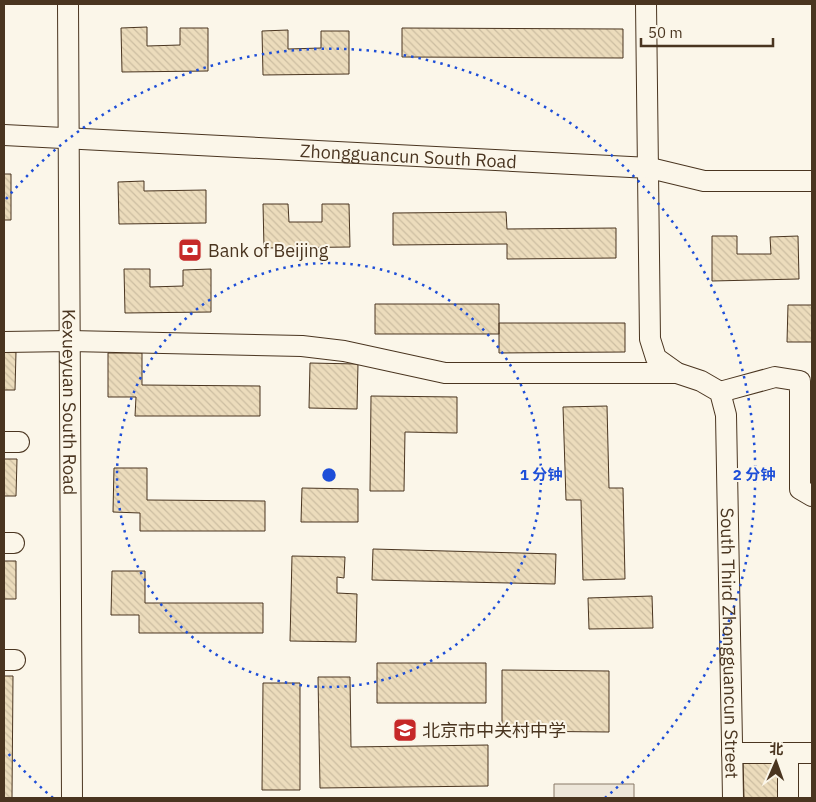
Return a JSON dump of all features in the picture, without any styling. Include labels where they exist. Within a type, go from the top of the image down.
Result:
[{"type":"street","name":"Kexueyuan South Road","points":[[68,4],[72,798]]},
{"type":"street","points":[[646,4],[650,168],[650,339],[656,358],[678,373],[702,381],[720,392],[775,377],[806,381],[800,489],[812,496]]},
{"type":"street","name":"Zhongguancun South Road","points":[[4,135],[650,168],[704,181],[812,180]]},
{"type":"street","points":[[4,342],[70,340],[302,346],[344,351],[445,373],[678,373]]},
{"type":"street","name":"South Third Zhongguancun Street","points":[[720,392],[726,415],[733,798]]},
{"type":"street","points":[[732,753],[812,753]]},
{"type":"street","points":[[788,753],[788,798]]},
{"type":"shaded area","points":[[554,784],[634,784],[634,798],[554,798]]},
{"type":"building","points":[[147,27],[147,46],[180,45],[180,28],[208,28],[208,71],[122,72],[121,28]]},
{"type":"building","points":[[402,28],[623,29],[623,58],[402,57]]},
{"type":"building","points":[[288,30],[288,49],[321,48],[321,31],[349,31],[349,74],[263,75],[262,31]]},
{"type":"building","points":[[4,174],[11,174],[11,220],[4,220]]},
{"type":"building","points":[[144,181],[144,191],[206,190],[206,223],[119,224],[118,182]]},
{"type":"building","points":[[263,204],[288,204],[289,222],[322,222],[322,204],[349,204],[350,247],[264,248]]},
{"type":"building","points":[[506,212],[507,229],[616,228],[616,258],[507,259],[507,244],[393,245],[393,213]]},
{"type":"building","points":[[712,236],[737,236],[737,254],[771,254],[770,237],[798,236],[799,279],[712,281]]},
{"type":"building","points":[[124,269],[150,269],[150,287],[183,286],[183,270],[211,269],[211,312],[125,313]]},
{"type":"building","points":[[375,304],[499,304],[499,334],[375,334]]},
{"type":"building","points":[[788,305],[812,305],[812,342],[787,342]]},
{"type":"building","points":[[499,323],[625,323],[625,352],[499,353]]},
{"type":"building","points":[[4,352],[16,352],[15,390],[4,390]]},
{"type":"building","points":[[108,353],[142,353],[142,385],[260,386],[260,416],[135,416],[136,397],[108,397]]},
{"type":"building","points":[[310,363],[358,364],[357,409],[309,408]]},
{"type":"building","points":[[371,396],[457,397],[457,433],[405,432],[404,491],[370,491]]},
{"type":"building","points":[[607,406],[609,488],[623,488],[625,579],[583,580],[581,500],[566,500],[563,407]]},
{"type":"building","points":[[4,459],[17,459],[16,496],[4,496]]},
{"type":"building","points":[[114,468],[147,468],[147,500],[265,501],[265,531],[140,531],[140,513],[113,512]]},
{"type":"building","points":[[302,488],[358,489],[358,522],[301,522]]},
{"type":"building","points":[[373,549],[556,554],[555,584],[372,580]]},
{"type":"building","points":[[292,556],[345,557],[344,578],[337,577],[337,593],[357,594],[356,642],[290,641]]},
{"type":"building","points":[[4,561],[16,561],[16,599],[4,599]]},
{"type":"building","points":[[112,571],[145,571],[145,603],[263,603],[263,633],[139,633],[139,615],[111,615]]},
{"type":"building","points":[[652,596],[653,628],[589,629],[588,598]]},
{"type":"building","points":[[377,663],[486,663],[486,703],[377,703]]},
{"type":"building","points":[[502,670],[609,671],[609,732],[502,731]]},
{"type":"building","points":[[4,676],[13,676],[12,798],[4,798]]},
{"type":"building","points":[[318,677],[350,677],[351,747],[488,745],[488,786],[320,788]]},
{"type":"building","points":[[263,683],[300,683],[300,790],[262,790]]},
{"type":"building","points":[[743,761],[782,761],[783,798],[744,798]]},
{"type":"place","name":"Bank of Beijing","points":[[190,250]]},
{"type":"place","name":"北京市中关村中学","points":[[405,730]]}]
